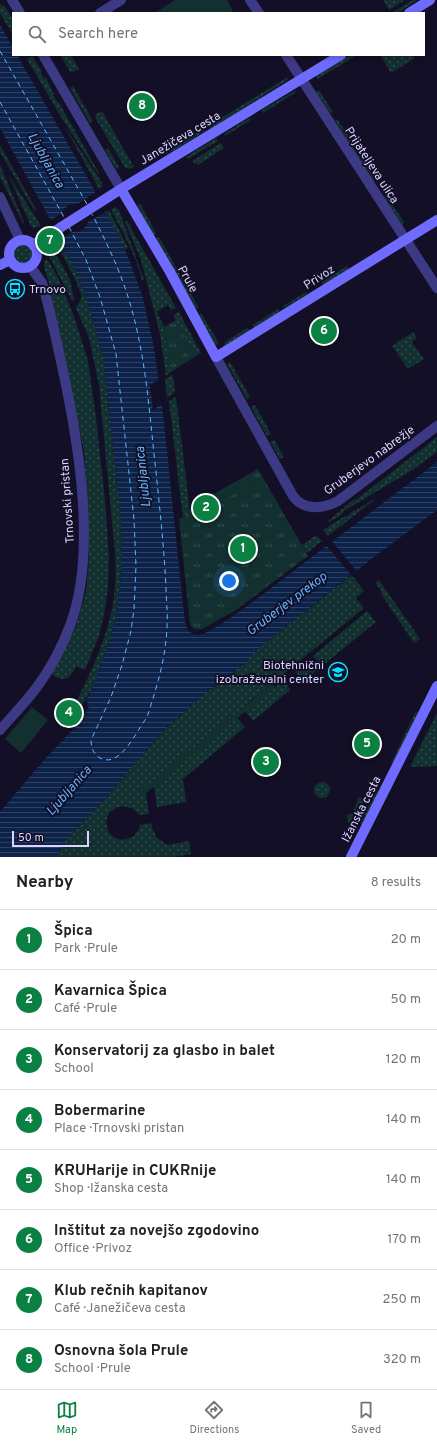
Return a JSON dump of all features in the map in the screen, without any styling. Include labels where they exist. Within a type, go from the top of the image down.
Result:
[{"type":"street","points":[[12,0],[19,12]]},
{"type":"street","points":[[102,12],[121,0]]},
{"type":"street","points":[[250,0],[258,12]]},
{"type":"street","points":[[411,12],[430,0]]},
{"type":"street","name":"Prule","points":[[45,56],[170,272],[293,496],[302,505],[314,508]]},
{"type":"street","name":"Prijateljeva ulica","points":[[287,56],[437,288]]},
{"type":"street","name":"Janežičeva cesta","points":[[33,245],[121,189],[339,56]]},
{"type":"street","points":[[0,197],[20,240]]},
{"type":"street","name":"Privoz","points":[[216,357],[437,220]]},
{"type":"street","points":[[20,240],[29,241],[33,245],[37,255],[34,263],[26,268],[15,266],[10,260],[10,247],[16,241],[20,240]]},
{"type":"street","points":[[0,265],[10,260]]},
{"type":"street","name":"Trnovski pristan","points":[[0,730],[37,686],[61,646],[72,622],[78,597],[82,566],[83,512],[76,443],[65,380],[48,302],[42,283],[30,266]]},
{"type":"street","name":"Gruberjevo nabrežje","points":[[314,508],[338,501],[437,426]]},
{"type":"street","name":"Ižanska cesta","points":[[351,857],[437,686]]},
{"type":"green space","points":[[175,0],[227,0],[233,11],[231,12],[156,12]]},
{"type":"green space","points":[[383,0],[405,0],[389,10]]},
{"type":"green space","points":[[413,0],[418,0],[399,12],[393,12]]},
{"type":"green space","points":[[0,3],[2,6],[4,5],[12,18],[12,33],[0,13]]},
{"type":"green space","points":[[31,56],[42,72],[41,73],[44,79],[46,78],[54,94],[53,95],[57,102],[58,101],[99,173],[98,174],[58,112],[27,59]]},
{"type":"green space","points":[[61,56],[72,56],[79,69],[71,73]]},
{"type":"green space","points":[[349,56],[355,56],[318,79],[316,76]]},
{"type":"green space","points":[[381,56],[414,56],[415,58],[391,73]]},
{"type":"green space","points":[[286,78],[289,79],[210,129],[208,126]]},
{"type":"green space","points":[[73,86],[93,121],[90,123],[70,88]]},
{"type":"green space","points":[[296,90],[295,93],[263,113],[262,110]]},
{"type":"green space","points":[[319,90],[333,112],[330,113],[316,92]]},
{"type":"green space","points":[[102,111],[134,167],[129,169],[124,166],[95,117],[96,114]]},
{"type":"green space","points":[[249,118],[251,120],[225,136],[224,134]]},
{"type":"green space","points":[[337,119],[376,179],[374,181],[367,170],[365,171],[350,147],[351,146],[335,120]]},
{"type":"green space","points":[[65,127],[102,183],[102,187],[99,189]]},
{"type":"green space","points":[[203,129],[205,131],[173,151],[166,153],[171,148]]},
{"type":"green space","points":[[216,138],[218,141],[188,159],[186,157]]},
{"type":"green space","points":[[221,143],[224,148],[198,165],[192,161]]},
{"type":"green space","points":[[0,145],[36,209],[34,210],[0,152]]},
{"type":"green space","points":[[108,148],[119,167],[116,169],[105,150]]},
{"type":"green space","points":[[0,165],[24,222],[23,223],[0,177]]},
{"type":"green space","points":[[9,176],[41,226],[35,228],[31,226]]},
{"type":"green space","points":[[386,195],[404,222],[403,226],[384,197]]},
{"type":"green space","points":[[140,203],[156,233],[153,235],[137,205]]},
{"type":"green space","points":[[115,207],[119,210],[144,280],[142,280],[133,253],[111,210]]},
{"type":"green space","points":[[109,210],[128,248],[125,250],[106,212]]},
{"type":"green space","points":[[127,221],[176,308],[171,310],[168,305],[157,311],[164,327],[171,372],[166,376],[160,334],[141,260],[125,222]]},
{"type":"green space","points":[[159,237],[199,308],[196,309],[156,239]]},
{"type":"green space","points":[[59,240],[74,267],[88,303],[103,357],[121,521],[122,567],[117,611],[112,633],[93,687],[82,705],[77,700],[98,656],[112,609],[116,567],[99,385],[89,338],[76,308],[82,297],[76,281],[56,242]]},
{"type":"green space","points":[[23,245],[29,248],[32,254],[29,260],[23,263],[17,260],[14,254],[17,248]]},
{"type":"green space","points":[[51,246],[70,279],[74,300],[72,301],[47,252]]},
{"type":"green space","points":[[45,260],[48,260],[58,278],[75,319],[88,361],[105,501],[109,557],[108,588],[99,636],[85,670],[76,666],[69,677],[63,679],[51,674],[76,626],[86,592],[89,557],[88,512],[84,452],[48,287],[50,286],[44,267]]},
{"type":"green space","points":[[347,266],[349,269],[323,285],[322,282]]},
{"type":"green space","points":[[306,292],[307,294],[284,308],[283,306]]},
{"type":"green space","points":[[278,309],[279,312],[254,327],[253,325]]},
{"type":"green space","points":[[179,312],[201,353],[196,356],[173,315]]},
{"type":"green space","points":[[201,313],[219,343],[216,345],[199,315]]},
{"type":"green space","points":[[176,320],[196,356],[171,372],[164,327]]},
{"type":"green space","points":[[247,328],[250,330],[224,346],[225,342]]},
{"type":"green space","points":[[413,332],[417,338],[412,342],[424,359],[408,369],[392,346]]},
{"type":"green space","points":[[230,362],[250,397],[247,399],[227,364]]},
{"type":"green space","points":[[173,375],[175,392],[167,398],[165,379]]},
{"type":"green space","points":[[176,397],[190,511],[183,518],[169,401]]},
{"type":"green space","points":[[255,405],[271,434],[267,436],[251,407]]},
{"type":"green space","points":[[437,437],[437,452],[414,469],[344,511],[340,516],[329,522],[328,521],[353,500],[357,499]]},
{"type":"green space","points":[[274,440],[284,457],[280,459],[270,442]]},
{"type":"green space","points":[[258,469],[308,556],[236,610],[202,629],[194,629],[191,627],[190,623],[179,519],[185,517],[194,505]]},
{"type":"green space","points":[[252,478],[255,482],[222,501],[219,496]]},
{"type":"green space","points":[[383,493],[328,536],[323,530],[345,516],[346,517],[354,510],[355,511],[373,499],[374,500]]},
{"type":"green space","points":[[316,535],[322,541],[307,553],[302,545]]},
{"type":"green space","points":[[352,575],[364,591],[356,598],[364,608],[142,790],[146,794],[149,814],[139,815],[135,810],[123,806],[112,810],[108,814],[107,827],[114,837],[124,840],[130,838],[138,831],[140,825],[151,823],[156,837],[167,845],[189,841],[191,854],[174,857],[56,857],[65,841],[103,801],[165,729],[205,694],[242,666],[260,647]]},
{"type":"green space","points":[[379,580],[420,639],[414,643],[381,594],[382,592],[375,582]]},
{"type":"green space","points":[[367,611],[376,622],[322,666],[313,656]]},
{"type":"green space","points":[[310,658],[319,669],[303,681],[295,671]]},
{"type":"green space","points":[[284,680],[290,690],[253,721],[245,711]]},
{"type":"green space","points":[[272,684],[275,687],[145,794],[141,790]]},
{"type":"green space","points":[[32,707],[48,720],[21,753],[5,739]]},
{"type":"green space","points":[[416,711],[418,712],[394,760],[390,765]]},
{"type":"green space","points":[[437,713],[437,766],[410,767]]},
{"type":"green space","points":[[237,718],[245,727],[182,780],[184,784],[186,802],[157,807],[154,786]]},
{"type":"green space","points":[[322,782],[329,787],[330,790],[325,797],[322,798],[315,793],[314,790],[319,783]]},
{"type":"green space","points":[[378,788],[377,795],[362,825],[360,824]]},
{"type":"green space","points":[[359,797],[366,801],[357,819],[348,823],[347,815],[352,814]]},
{"type":"water","points":[[0,25],[12,45],[12,56],[18,56],[95,191],[121,241],[143,298],[154,347],[164,422],[185,619],[187,628],[193,634],[198,635],[207,632],[220,625],[270,589],[437,462],[437,510],[374,557],[260,647],[242,666],[205,694],[165,729],[103,801],[65,841],[56,857],[0,857],[0,812],[44,760],[78,724],[89,707],[86,701],[93,687],[112,633],[117,611],[122,567],[121,521],[103,357],[88,303],[74,267],[59,240],[50,219],[0,128]]},
{"type":"pier","points":[[97,191],[108,211],[89,221],[81,231],[72,232],[58,241],[49,221],[61,214],[68,205],[78,204]]},
{"type":"pier","points":[[160,379],[163,403],[153,410],[150,385]]},
{"type":"pier","points":[[331,540],[358,573],[353,577],[325,544]]},
{"type":"ferry route","points":[[0,51],[88,206]]},
{"type":"ferry route","points":[[0,102],[65,219]]},
{"type":"ferry route","points":[[69,227],[86,260],[100,297],[116,354],[134,519],[136,566],[134,609],[131,631],[122,665],[111,697],[91,740],[94,752],[100,758],[107,760],[113,759],[120,755],[148,716],[162,664],[167,617],[160,515],[148,395],[142,356],[134,318],[126,291],[92,214]]},
{"type":"place","name":"Osnovna šola Prule","points":[[142,106]]},
{"type":"place","name":"Klub rečnih kapitanov","points":[[50,241]]},
{"type":"place","name":"Trnovo","points":[[15,289]]},
{"type":"place","name":"Inštitut za novejšo zgodovino","points":[[324,331]]},
{"type":"place","name":"Kavarnica Špica","points":[[206,508]]},
{"type":"place","name":"Špica","points":[[243,549]]},
{"type":"place","name":"Biotehnični izobraževalni center","points":[[338,672]]},
{"type":"place","name":"Bobermarine","points":[[69,713]]},
{"type":"place","name":"KRUHarije in CUKRnije","points":[[367,744]]},
{"type":"place","name":"Konservatorij za glasbo in balet","points":[[266,762]]},
{"type":"water label","name":"Ljubljanica","points":[[47,160]]},
{"type":"water label","name":"Ljubljanica","points":[[142,477]]},
{"type":"water label","name":"Gruberjev prekop","points":[[286,603]]},
{"type":"water label","name":"Ljubljanica","points":[[68,790]]}]
